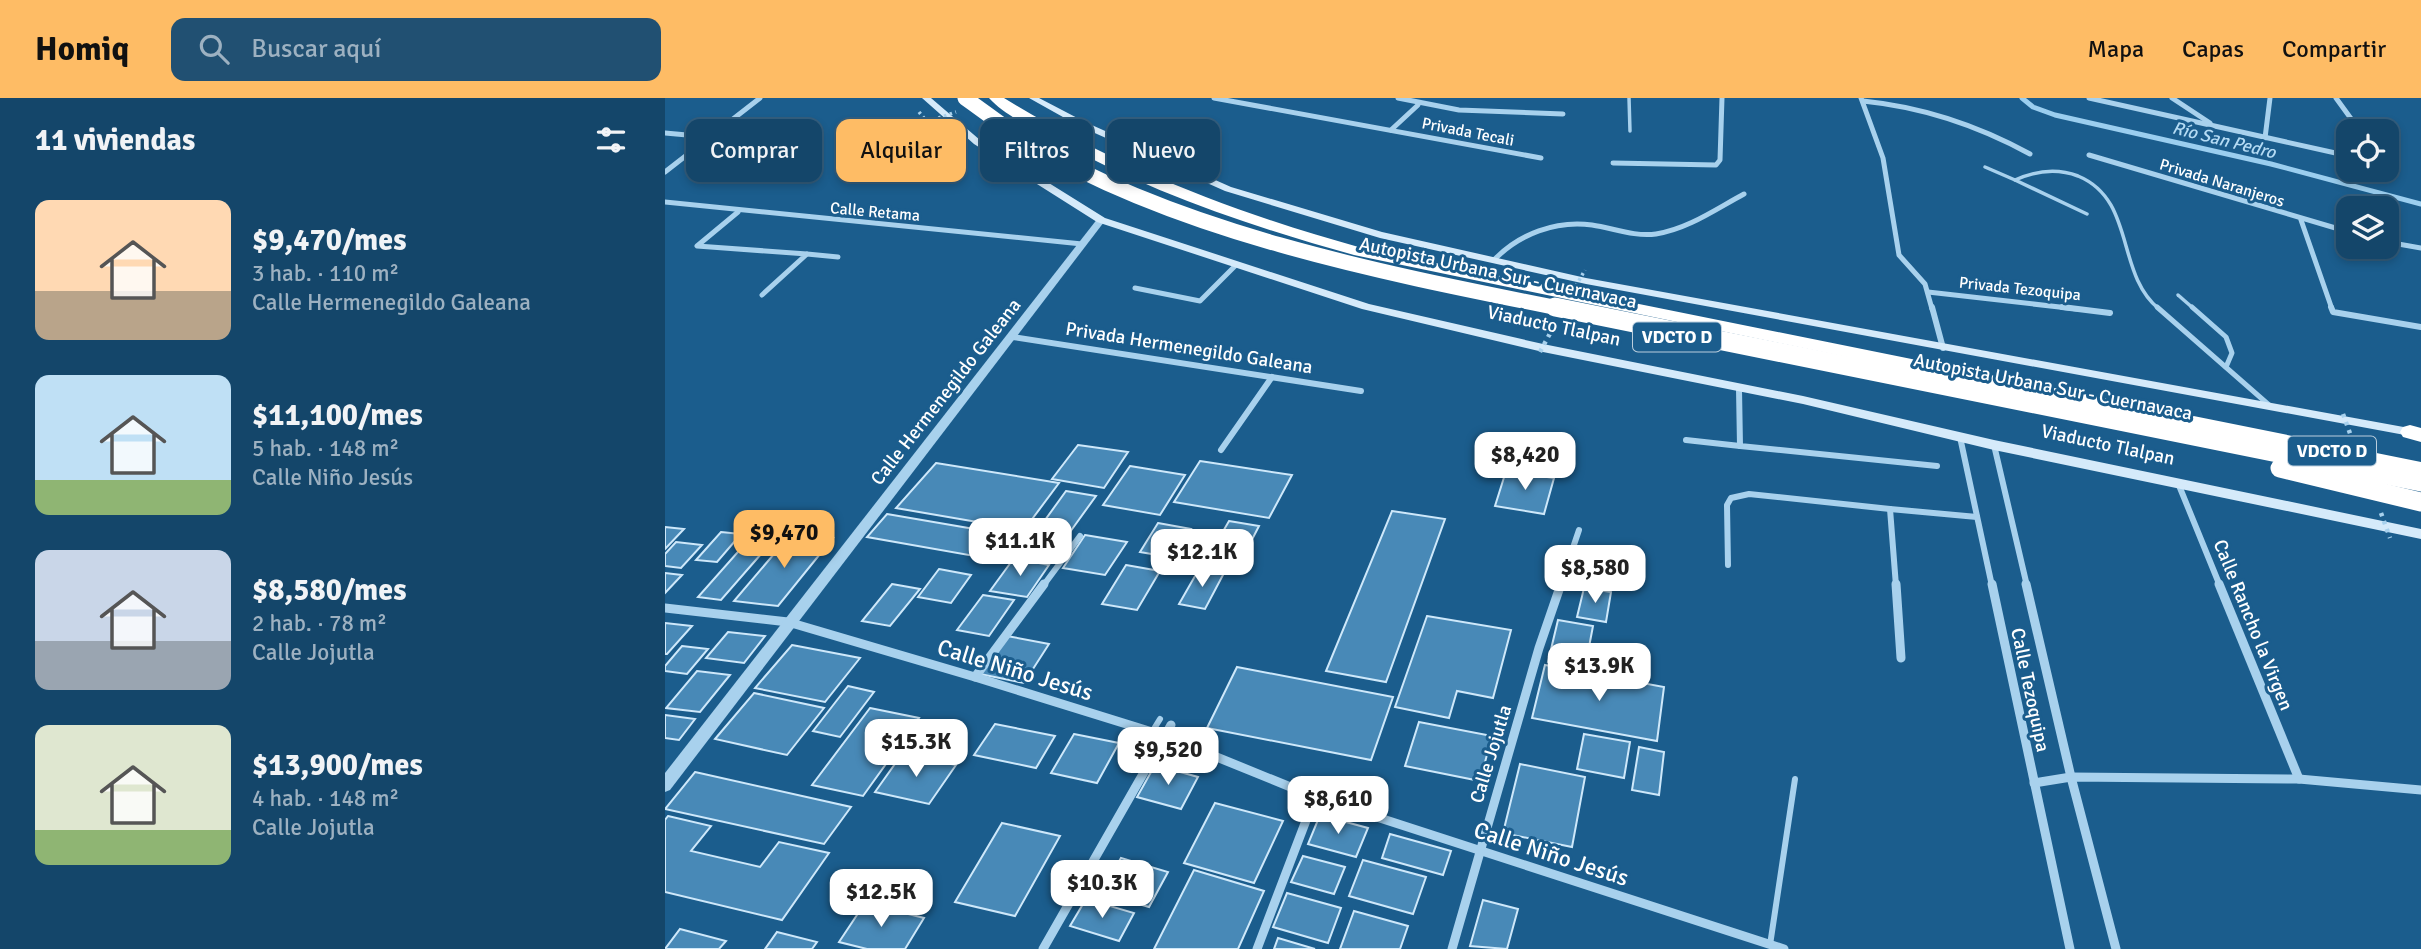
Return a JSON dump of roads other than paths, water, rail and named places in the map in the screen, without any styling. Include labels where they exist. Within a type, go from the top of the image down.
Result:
[{"type":"highway","name":"Autopista Urbana Sur - Cuernavaca","points":[[964,98],[1032,145],[1071,165],[1179,211],[1335,259],[1478,292],[2421,482]]},
{"type":"highway","name":"Viaducto Tlalpan","points":[[964,98],[1068,167],[1141,200],[1240,235],[1331,262],[1434,288],[2421,489]]},
{"type":"highway","name":"Autopista Urbana Sur - Cuernavaca","points":[[987,98],[1052,141],[1134,182],[1248,225],[1346,254],[1896,369],[2421,471]]},
{"type":"highway","name":"Viaducto Tlalpan","points":[[995,98],[1045,131],[1138,179],[1297,236],[1360,252],[2421,471]]},
{"type":"highway","points":[[2154,429],[2285,469],[2421,502]]},
{"type":"main road","name":"Viaducto Tlalpan","points":[[926,98],[977,142],[1101,220],[1235,266],[1380,310],[1543,348],[2421,534]]},
{"type":"main road","points":[[1040,99],[1128,146],[1228,189],[1380,235],[1586,281],[2417,434]]},
{"type":"street","points":[[732,119],[759,98]]},
{"type":"street","name":"Privada Tecali","points":[[1214,98],[1541,158]]},
{"type":"street","points":[[1398,98],[1418,105],[1486,112],[1563,114]]},
{"type":"street","points":[[1613,163],[1716,165],[1720,160],[1722,98]]},
{"type":"street","points":[[2089,98],[2336,153]]},
{"type":"street","points":[[2172,98],[2213,126]]},
{"type":"street","points":[[2265,138],[2270,98]]},
{"type":"street","points":[[2336,98],[2351,119]]},
{"type":"street","points":[[1943,348],[1925,284],[1899,255],[1883,158],[1862,100],[1894,103],[1924,110],[1997,136],[2030,154]]},
{"type":"street","points":[[1391,130],[1418,105]]},
{"type":"street","points":[[665,133],[686,135]]},
{"type":"street","points":[[665,172],[686,155]]},
{"type":"street","name":"Privada Naranjeros","points":[[2089,155],[2336,229]]},
{"type":"street","points":[[1494,260],[1503,250],[1522,238],[1559,226],[1587,225],[1645,235],[1660,234],[1744,194]]},
{"type":"street","name":"Calle Retama","points":[[665,202],[738,212],[1082,244]]},
{"type":"street","points":[[738,212],[697,246],[838,257]]},
{"type":"street","name":"Calle Hermenegildo Galeana","points":[[665,785],[788,622],[1013,337],[1101,220]]},
{"type":"street","points":[[2301,220],[2333,312],[2421,327]]},
{"type":"street","points":[[2399,244],[2421,248]]},
{"type":"street","points":[[762,295],[807,254]]},
{"type":"street","points":[[1135,288],[1200,301],[1207,298],[1235,266]]},
{"type":"street","name":"Privada Tezoquipa","points":[[1928,292],[2110,313]]},
{"type":"street","name":"Privada Hermenegildo Galeana","points":[[1013,337],[1361,391]]},
{"type":"street","points":[[1221,450],[1272,377]]},
{"type":"street","points":[[1739,389],[1740,446]]},
{"type":"street","name":"Calle Tezoquipa","points":[[1960,437],[2070,949]]},
{"type":"street","points":[[1686,440],[1937,466]]},
{"type":"street","name":"Calle Tezoquipa","points":[[1994,445],[2071,777],[2116,949]]},
{"type":"street","name":"Calle Rancho la Virgen","points":[[2178,483],[2299,779]]},
{"type":"street","points":[[1728,565],[1727,505],[1731,498],[1738,495],[1977,517]]},
{"type":"street","points":[[1890,509],[1901,658]]},
{"type":"street","name":"Calle Jojutla","points":[[1452,949],[1539,648],[1579,530]]},
{"type":"street","points":[[975,677],[1080,536]]},
{"type":"street","name":"Calle Niño Jesús","points":[[665,608],[788,622],[975,677],[1165,736],[1315,797],[1784,949]]},
{"type":"street","points":[[1043,949],[1171,725]]},
{"type":"street","points":[[2034,783],[2071,777],[2299,779],[2421,790]]},
{"type":"street","points":[[1257,949],[1315,797]]},
{"type":"lane","points":[[1629,98],[1630,131]]},
{"type":"lane","points":[[1985,167],[2087,214]]},
{"type":"lane","points":[[2015,180],[2027,174],[2050,171],[2081,176],[2098,185],[2113,203],[2127,242],[2130,262],[2144,295],[2270,405]]},
{"type":"lane","points":[[2178,295],[2226,337],[2232,353],[2226,367]]},
{"type":"lane","points":[[1151,732],[1160,719]]},
{"type":"lane","points":[[1770,945],[1795,779]]},
{"type":"waterway","name":"Río San Pedro","points":[[2022,98],[2033,107],[2055,115],[2271,164],[2421,204]]}]
